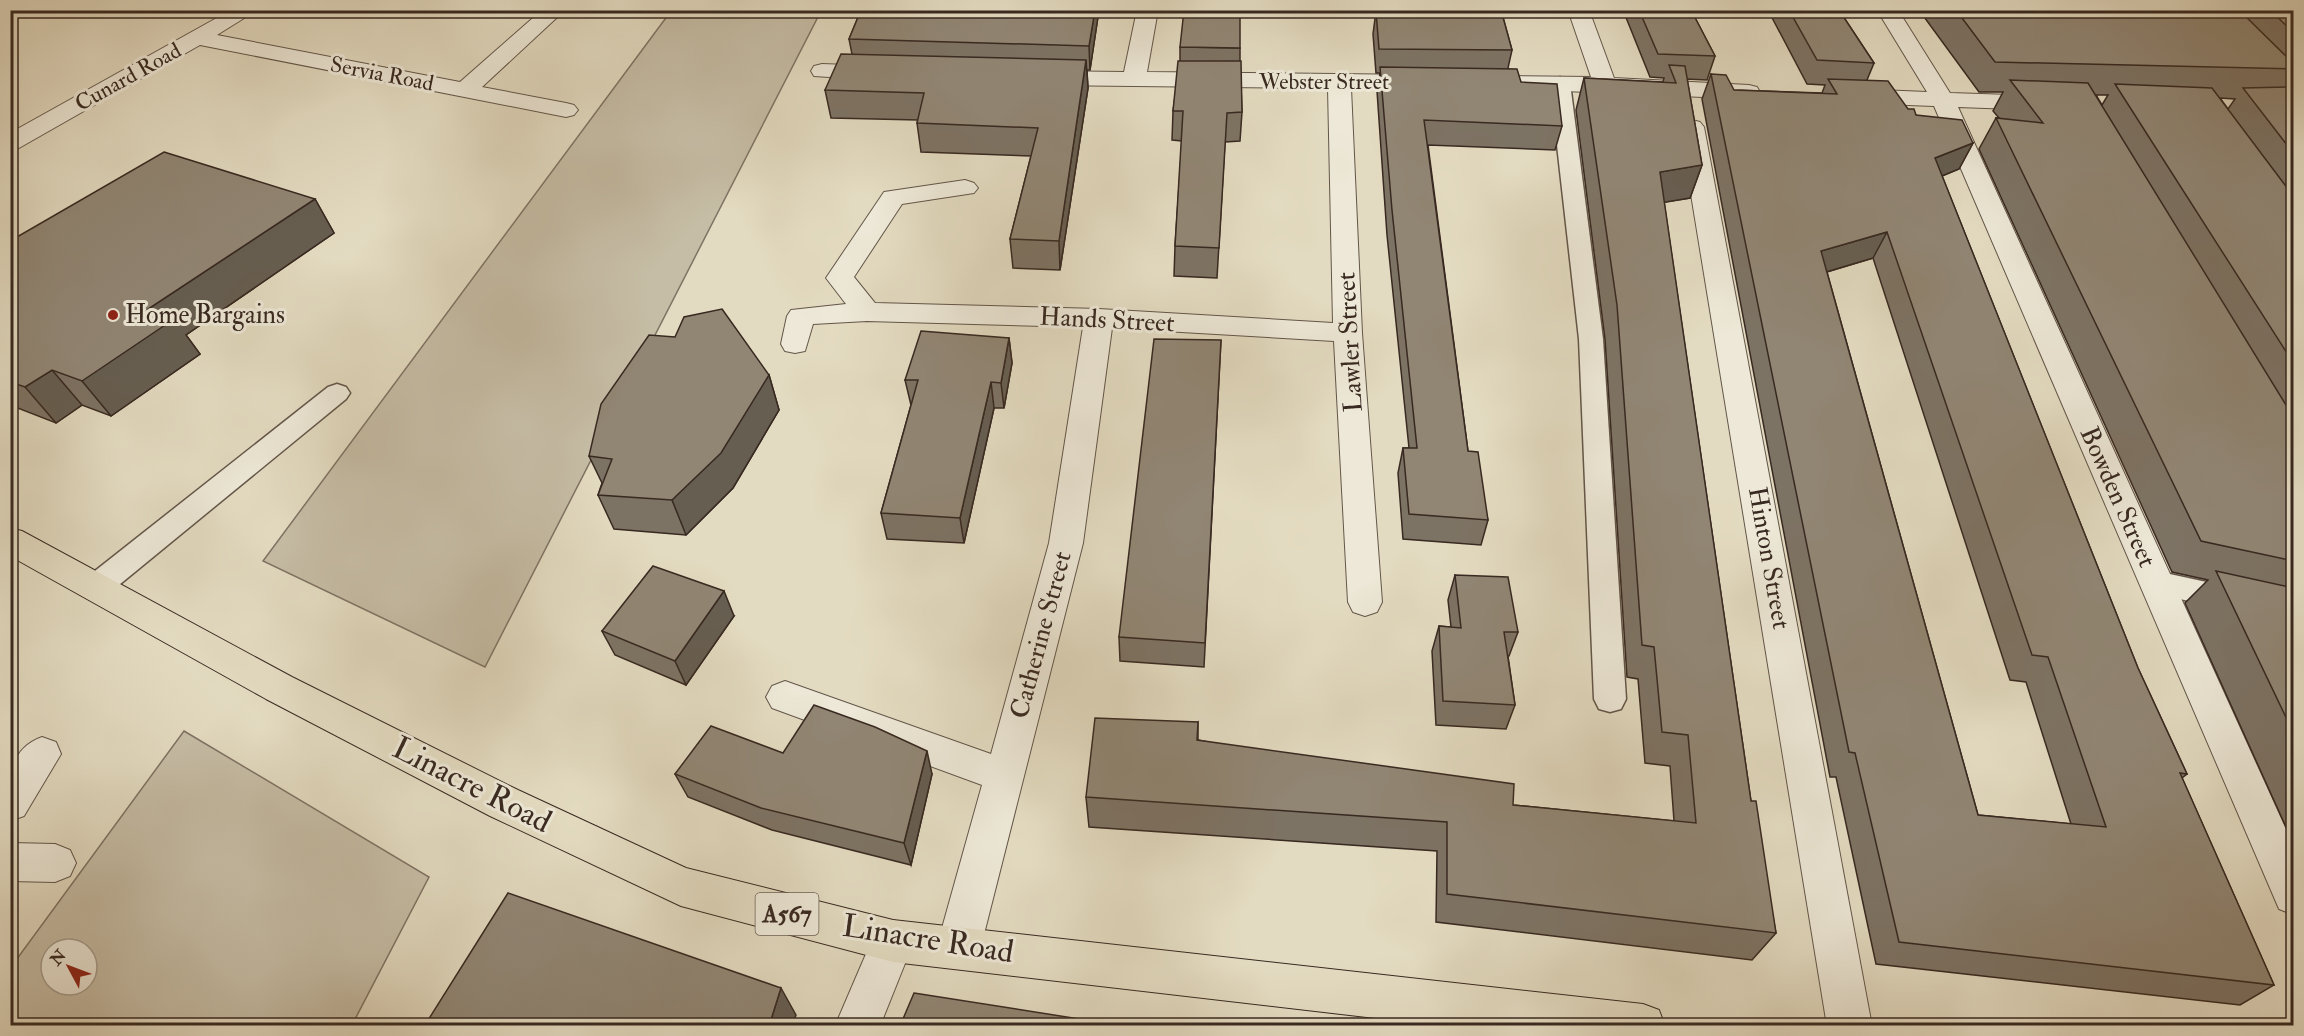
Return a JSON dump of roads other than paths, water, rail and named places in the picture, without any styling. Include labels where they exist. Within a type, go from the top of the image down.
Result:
[{"type":"main road","name":"Linacre Road","points":[[10,540],[300,699],[504,803],[681,886],[893,941],[959,946],[1474,1015],[1643,1026]]},
{"type":"street","name":"Cunard Road","points":[[10,143],[246,10]]},
{"type":"street","points":[[465,90],[555,10]]},
{"type":"street","points":[[1134,80],[1148,10]]},
{"type":"street","points":[[1578,10],[1605,84]]},
{"type":"street","name":"Bowden Street","points":[[1887,10],[1943,99],[2294,895]]},
{"type":"street","name":"Servia Road","points":[[198,38],[567,110]]},
{"type":"street","points":[[822,71],[894,73]]},
{"type":"street","name":"Webster Street","points":[[1026,77],[1444,82]]},
{"type":"street","name":"Lawler Street","points":[[1339,82],[1348,333],[1365,602]]},
{"type":"street","points":[[1479,83],[1605,84],[1768,93]]},
{"type":"street","name":"Hinton Street","points":[[1686,90],[1850,1026]]},
{"type":"street","points":[[1838,96],[2067,104]]},
{"type":"street","points":[[867,312],[840,278],[894,197],[965,188]]},
{"type":"street","name":"Hands Street","points":[[795,344],[801,316],[867,312],[1099,318],[1348,333]]},
{"type":"street","name":"Catherine Street","points":[[959,946],[1066,543],[1099,318]]},
{"type":"street","points":[[785,697],[1004,776]]},
{"type":"street","points":[[10,803],[42,754]]},
{"type":"street","points":[[10,862],[55,863]]},
{"type":"street","points":[[858,1026],[893,941]]},
{"type":"lane","points":[[1560,84],[1591,339],[1610,699]]},
{"type":"lane","points":[[97,586],[337,393]]},
{"type":"lane","points":[[2156,583],[2294,613]]},
{"type":"place","name":"Home Bargains","points":[[113,315]]}]
